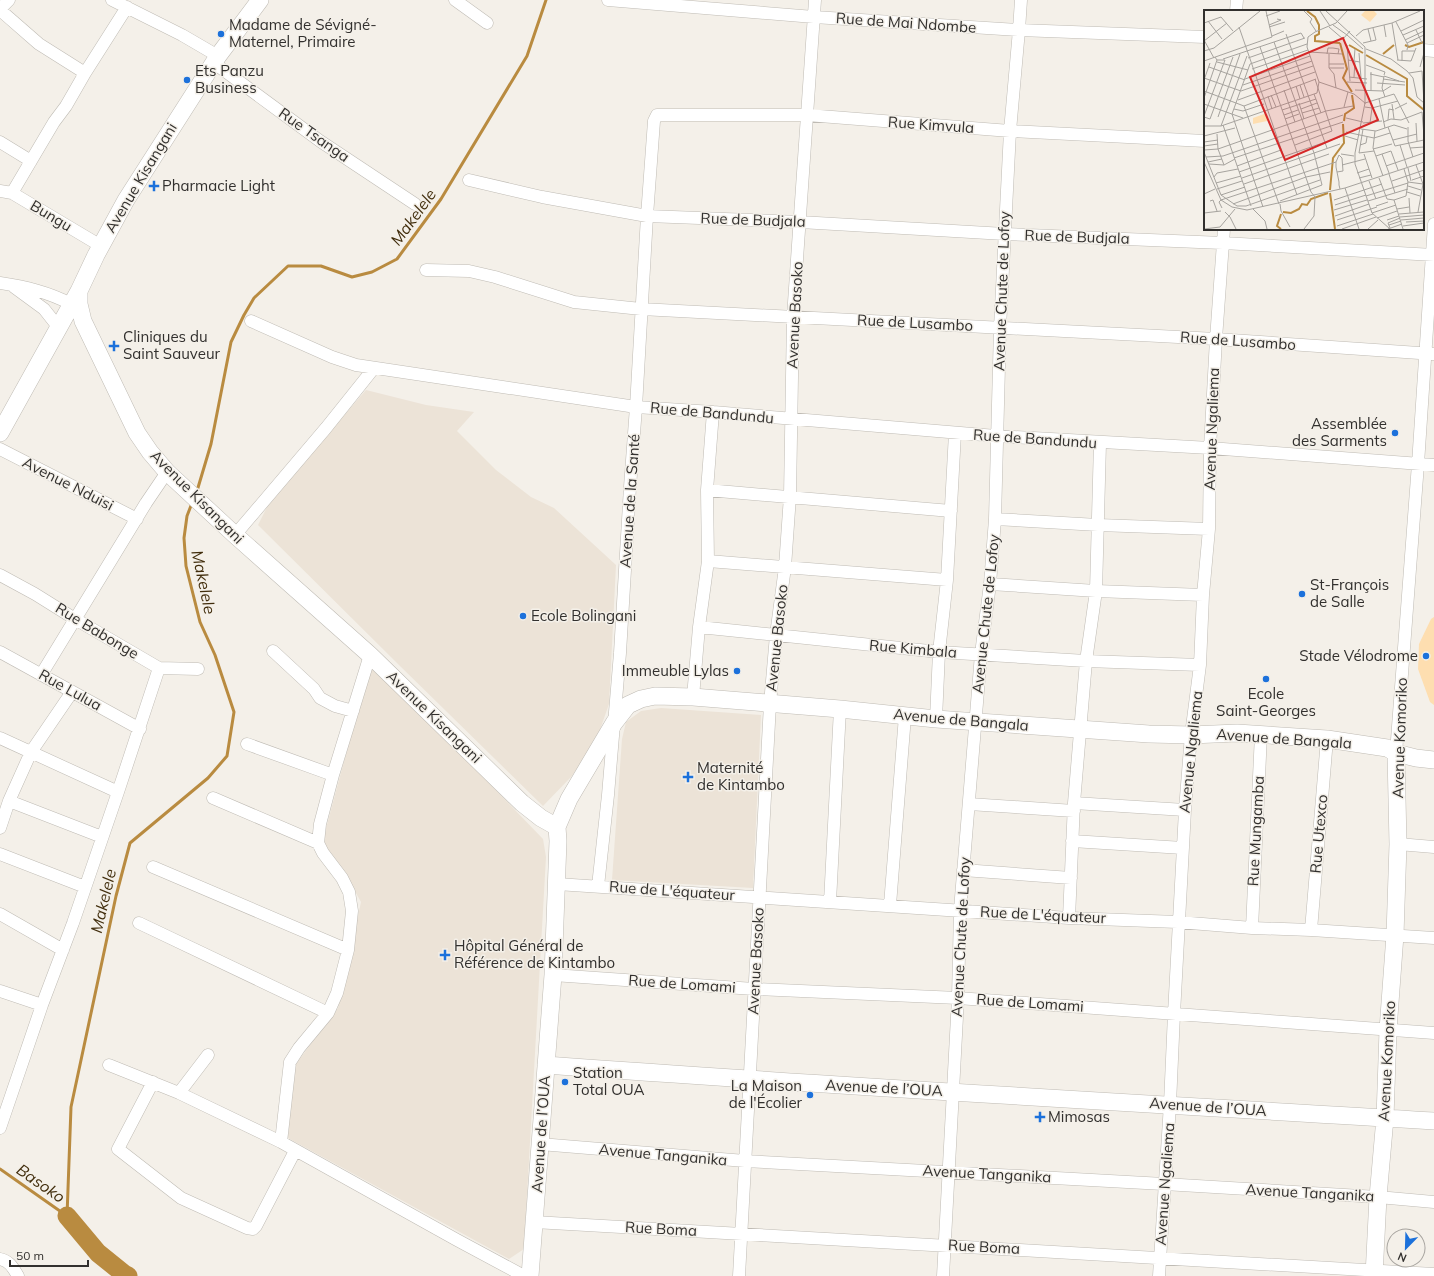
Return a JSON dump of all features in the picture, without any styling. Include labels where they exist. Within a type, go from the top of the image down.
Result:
[{"type":"street","points":[[9,0],[0,9],[39,44],[85,72]]},
{"type":"street","name":"Rue Tsanga","points":[[112,0],[182,35],[311,134],[415,204]]},
{"type":"street","name":"Avenue Kisangani","points":[[260,0],[216,60],[126,200],[75,297],[79,304],[83,321],[137,433],[150,452],[167,472],[235,535],[370,655],[522,803],[541,818],[558,828]]},
{"type":"street","points":[[454,0],[487,23]]},
{"type":"street","name":"Rue de Mai Ndombe","points":[[608,0],[814,17],[1020,30],[1204,36]]},
{"type":"street","name":"Avenue Basoko","points":[[739,1276],[770,704],[776,635],[785,567],[790,496],[793,317],[815,0]]},
{"type":"street","name":"Avenue Chute de Lofoy","points":[[943,1276],[958,998],[960,910],[981,654],[990,584],[995,519],[1000,328],[1010,131],[1020,30],[1021,0]]},
{"type":"street","points":[[1236,10],[1237,0]]},
{"type":"street","points":[[12,193],[54,122],[66,106],[85,72],[127,7]]},
{"type":"street","points":[[1424,50],[1434,51]]},
{"type":"street","name":"Rue Kimvula","points":[[657,115],[807,115],[1010,131],[1204,141]]},
{"type":"street","name":"Avenue de la Santé","points":[[598,886],[620,653],[647,216],[654,121],[657,115]]},
{"type":"street","points":[[0,142],[31,161]]},
{"type":"street","name":"Rue de Budjala","points":[[470,180],[542,197],[647,216],[800,222],[1005,234],[1223,243],[1433,255]]},
{"type":"street","name":"Bungu","points":[[0,191],[12,193],[101,246]]},
{"type":"street","name":"Avenue Komoriko","points":[[1374,1273],[1378,1197],[1385,1118],[1388,1030],[1395,935],[1398,844],[1396,753],[1418,464],[1430,353],[1434,224]]},
{"type":"street","name":"Avenue Ngaliema","points":[[1159,1276],[1170,1104],[1178,922],[1185,810],[1191,735],[1200,665],[1203,595],[1209,529],[1210,448],[1224,230]]},
{"type":"street","name":"Rue de Lusambo","points":[[426,270],[469,271],[496,277],[574,302],[641,308],[1216,339],[1430,353]]},
{"type":"street","points":[[0,433],[75,297],[6,284]]},
{"type":"street","points":[[6,284],[44,309],[59,328]]},
{"type":"street","name":"Rue de Bandundu","points":[[251,321],[332,357],[356,365],[636,407],[996,436],[1210,448],[1434,465]]},
{"type":"street","points":[[235,535],[326,428],[374,368]]},
{"type":"street","points":[[693,697],[699,627],[708,561],[707,490],[713,412]]},
{"type":"street","points":[[936,719],[939,652],[947,580],[952,511],[955,433]]},
{"type":"street","points":[[1069,918],[1074,807],[1086,660],[1096,591],[1100,443]]},
{"type":"street","name":"Avenue Nduisi","points":[[0,448],[137,519]]},
{"type":"street","points":[[41,675],[167,472]]},
{"type":"street","points":[[707,490],[952,511]]},
{"type":"street","points":[[995,519],[1209,529]]},
{"type":"street","points":[[708,561],[947,580]]},
{"type":"street","name":"Rue Babonge","points":[[0,575],[35,594],[159,668],[198,669]]},
{"type":"street","points":[[990,584],[1096,591],[1203,595]]},
{"type":"street","name":"Rue Kimbala","points":[[699,627],[939,652],[1200,665]]},
{"type":"street","points":[[273,651],[314,689],[320,698],[335,706],[353,711]]},
{"type":"street","name":"Rue Lulua","points":[[0,652],[140,729]]},
{"type":"street","points":[[281,1142],[290,1062],[328,1013],[337,993],[348,950],[352,911],[349,892],[342,878],[323,853],[318,843],[320,824],[333,775],[370,655]]},
{"type":"street","points":[[0,1128],[140,729],[149,695],[159,668]]},
{"type":"street","points":[[0,828],[9,801],[31,752],[72,692]]},
{"type":"street","name":"Avenue de Bangala","points":[[546,1065],[553,975],[558,828],[561,816],[572,794],[614,723],[628,705],[641,699],[655,696],[693,697],[840,709],[936,719],[1149,734],[1191,735],[1226,733],[1327,739],[1387,748],[1396,753],[1416,758],[1434,760]]},
{"type":"street","points":[[830,902],[840,709]]},
{"type":"street","points":[[890,905],[905,716]]},
{"type":"street","name":"Rue Mungamba","points":[[1252,928],[1260,734]]},
{"type":"street","points":[[0,738],[118,792]]},
{"type":"street","name":"Rue Utexco","points":[[1311,930],[1327,739]]},
{"type":"street","points":[[247,744],[333,775]]},
{"type":"street","points":[[213,798],[318,843]]},
{"type":"street","points":[[9,801],[102,837]]},
{"type":"street","points":[[969,804],[1185,810]]},
{"type":"street","points":[[1072,841],[1183,848]]},
{"type":"street","points":[[1398,844],[1434,847]]},
{"type":"street","points":[[0,854],[85,888]]},
{"type":"street","points":[[153,867],[348,950]]},
{"type":"street","points":[[963,870],[1071,878]]},
{"type":"street","name":"Rue de L'équateur","points":[[557,884],[1069,918],[1178,922],[1252,928],[1311,930],[1434,938]]},
{"type":"street","points":[[0,914],[63,950]]},
{"type":"street","points":[[139,923],[328,1013]]},
{"type":"street","name":"Rue de Lomami","points":[[553,975],[754,989],[958,998],[1434,1033]]},
{"type":"street","points":[[0,991],[42,1005]]},
{"type":"street","points":[[179,1093],[208,1055]]},
{"type":"street","points":[[110,1065],[179,1093],[281,1142],[524,1276]]},
{"type":"street","name":"Avenue de l’OUA","points":[[530,1276],[546,1065],[750,1080],[1434,1121]]},
{"type":"street","points":[[153,1082],[118,1150],[181,1198],[247,1228],[253,1228],[256,1226],[295,1151]]},
{"type":"street","name":"Avenue Tanganika","points":[[540,1144],[745,1162],[1164,1184],[1378,1197],[1434,1202]]},
{"type":"street","name":"Rue Boma","points":[[534,1222],[1160,1258],[1374,1273],[1434,1274]]},
{"type":"street","points":[[0,1259],[6,1260],[18,1276]]},
{"type":"shaded area","points":[[366,390],[426,405],[474,412],[457,431],[496,470],[531,497],[554,508],[616,565],[609,704],[595,744],[571,777],[543,806],[258,525],[267,507]]},
{"type":"shaded area","name":"Stade Vélodrome","points":[[1434,617],[1434,705],[1430,702],[1418,669],[1419,644],[1431,619]]},
{"type":"shaded area","name":"Hôpital Général de Référence de Kintambo","points":[[371,661],[543,839],[546,857],[524,1249],[509,1259],[288,1138],[292,1069],[338,1008],[361,902],[352,886],[321,847]]},
{"type":"shaded area","name":"Maternité de Kintambo","points":[[661,708],[761,715],[753,888],[612,880],[622,739],[626,722],[641,711]]},
{"type":"waterway","name":"Makelele","points":[[197,491],[211,444],[231,342],[254,298],[288,266],[321,266],[352,277],[372,272],[397,259],[441,199],[527,56],[546,0]]},
{"type":"waterway","name":"Makelele","points":[[67,1216],[71,1107],[116,896],[130,843],[208,778],[227,756],[234,712],[215,655],[200,622],[186,566],[184,538],[187,516],[192,503]]},
{"type":"waterway","name":"Basoko","points":[[0,1169],[67,1216]]},
{"type":"waterway","points":[[67,1216],[98,1253],[128,1276]]},
{"type":"place","name":"Madame de Sévigné- Maternel, Primaire","points":[[221,34]]},
{"type":"place","name":"Ets Panzu Business","points":[[187,80]]},
{"type":"place","name":"Pharmacie Light","points":[[154,186]]},
{"type":"place","name":"Cliniques du Saint Sauveur","points":[[114,346]]},
{"type":"place","name":"Assemblée des Sarments","points":[[1395,433]]},
{"type":"place","name":"St-François de Salle","points":[[1302,594]]},
{"type":"place","name":"Ecole Bolingani","points":[[523,616]]},
{"type":"place","name":"Stade Vélodrome","points":[[1426,656]]},
{"type":"place","name":"Immeuble Lylas","points":[[737,671]]},
{"type":"place","name":"Ecole Saint-Georges","points":[[1266,679]]},
{"type":"place","name":"Maternité de Kintambo","points":[[688,777]]},
{"type":"place","name":"Hôpital Général de Référence de Kintambo","points":[[445,955]]},
{"type":"place","name":"Station Total OUA","points":[[565,1082]]},
{"type":"place","name":"La Maison de l'Écolier","points":[[810,1095]]},
{"type":"place","name":"Mimosas","points":[[1040,1117]]}]
